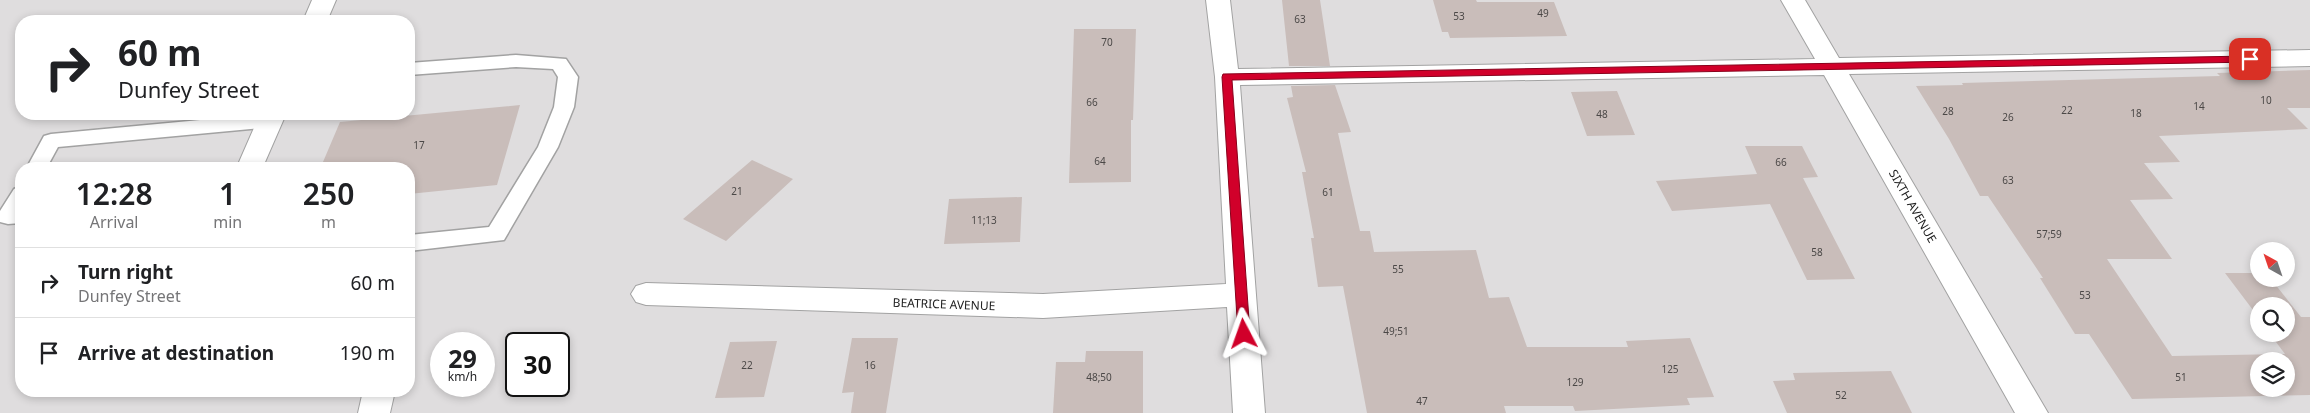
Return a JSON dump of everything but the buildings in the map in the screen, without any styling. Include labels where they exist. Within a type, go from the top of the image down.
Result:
[{"type":"street","points":[[318,15],[324,0]]},
{"type":"street","points":[[1218,0],[1227,77],[1249,413]]},
{"type":"street","name":"SIXTH AVENUE","points":[[1793,0],[2032,413]]},
{"type":"street","points":[[1227,77],[2310,58]]},
{"type":"street","points":[[252,162],[271,120]]},
{"type":"street","name":"BEATRICE AVENUE","points":[[646,294],[1043,306],[1241,295]]},
{"type":"street","points":[[374,413],[377,397]]},
{"type":"lane","points":[[415,69],[516,61],[558,63],[568,77],[564,107],[548,148],[496,234],[415,242]]},
{"type":"lane","points":[[40,162],[51,141],[244,120]]},
{"type":"shaded area","points":[[0,0],[2310,0],[2310,413],[0,413]]},
{"type":"route","points":[[1244,334],[1227,77],[2250,59]]}]
